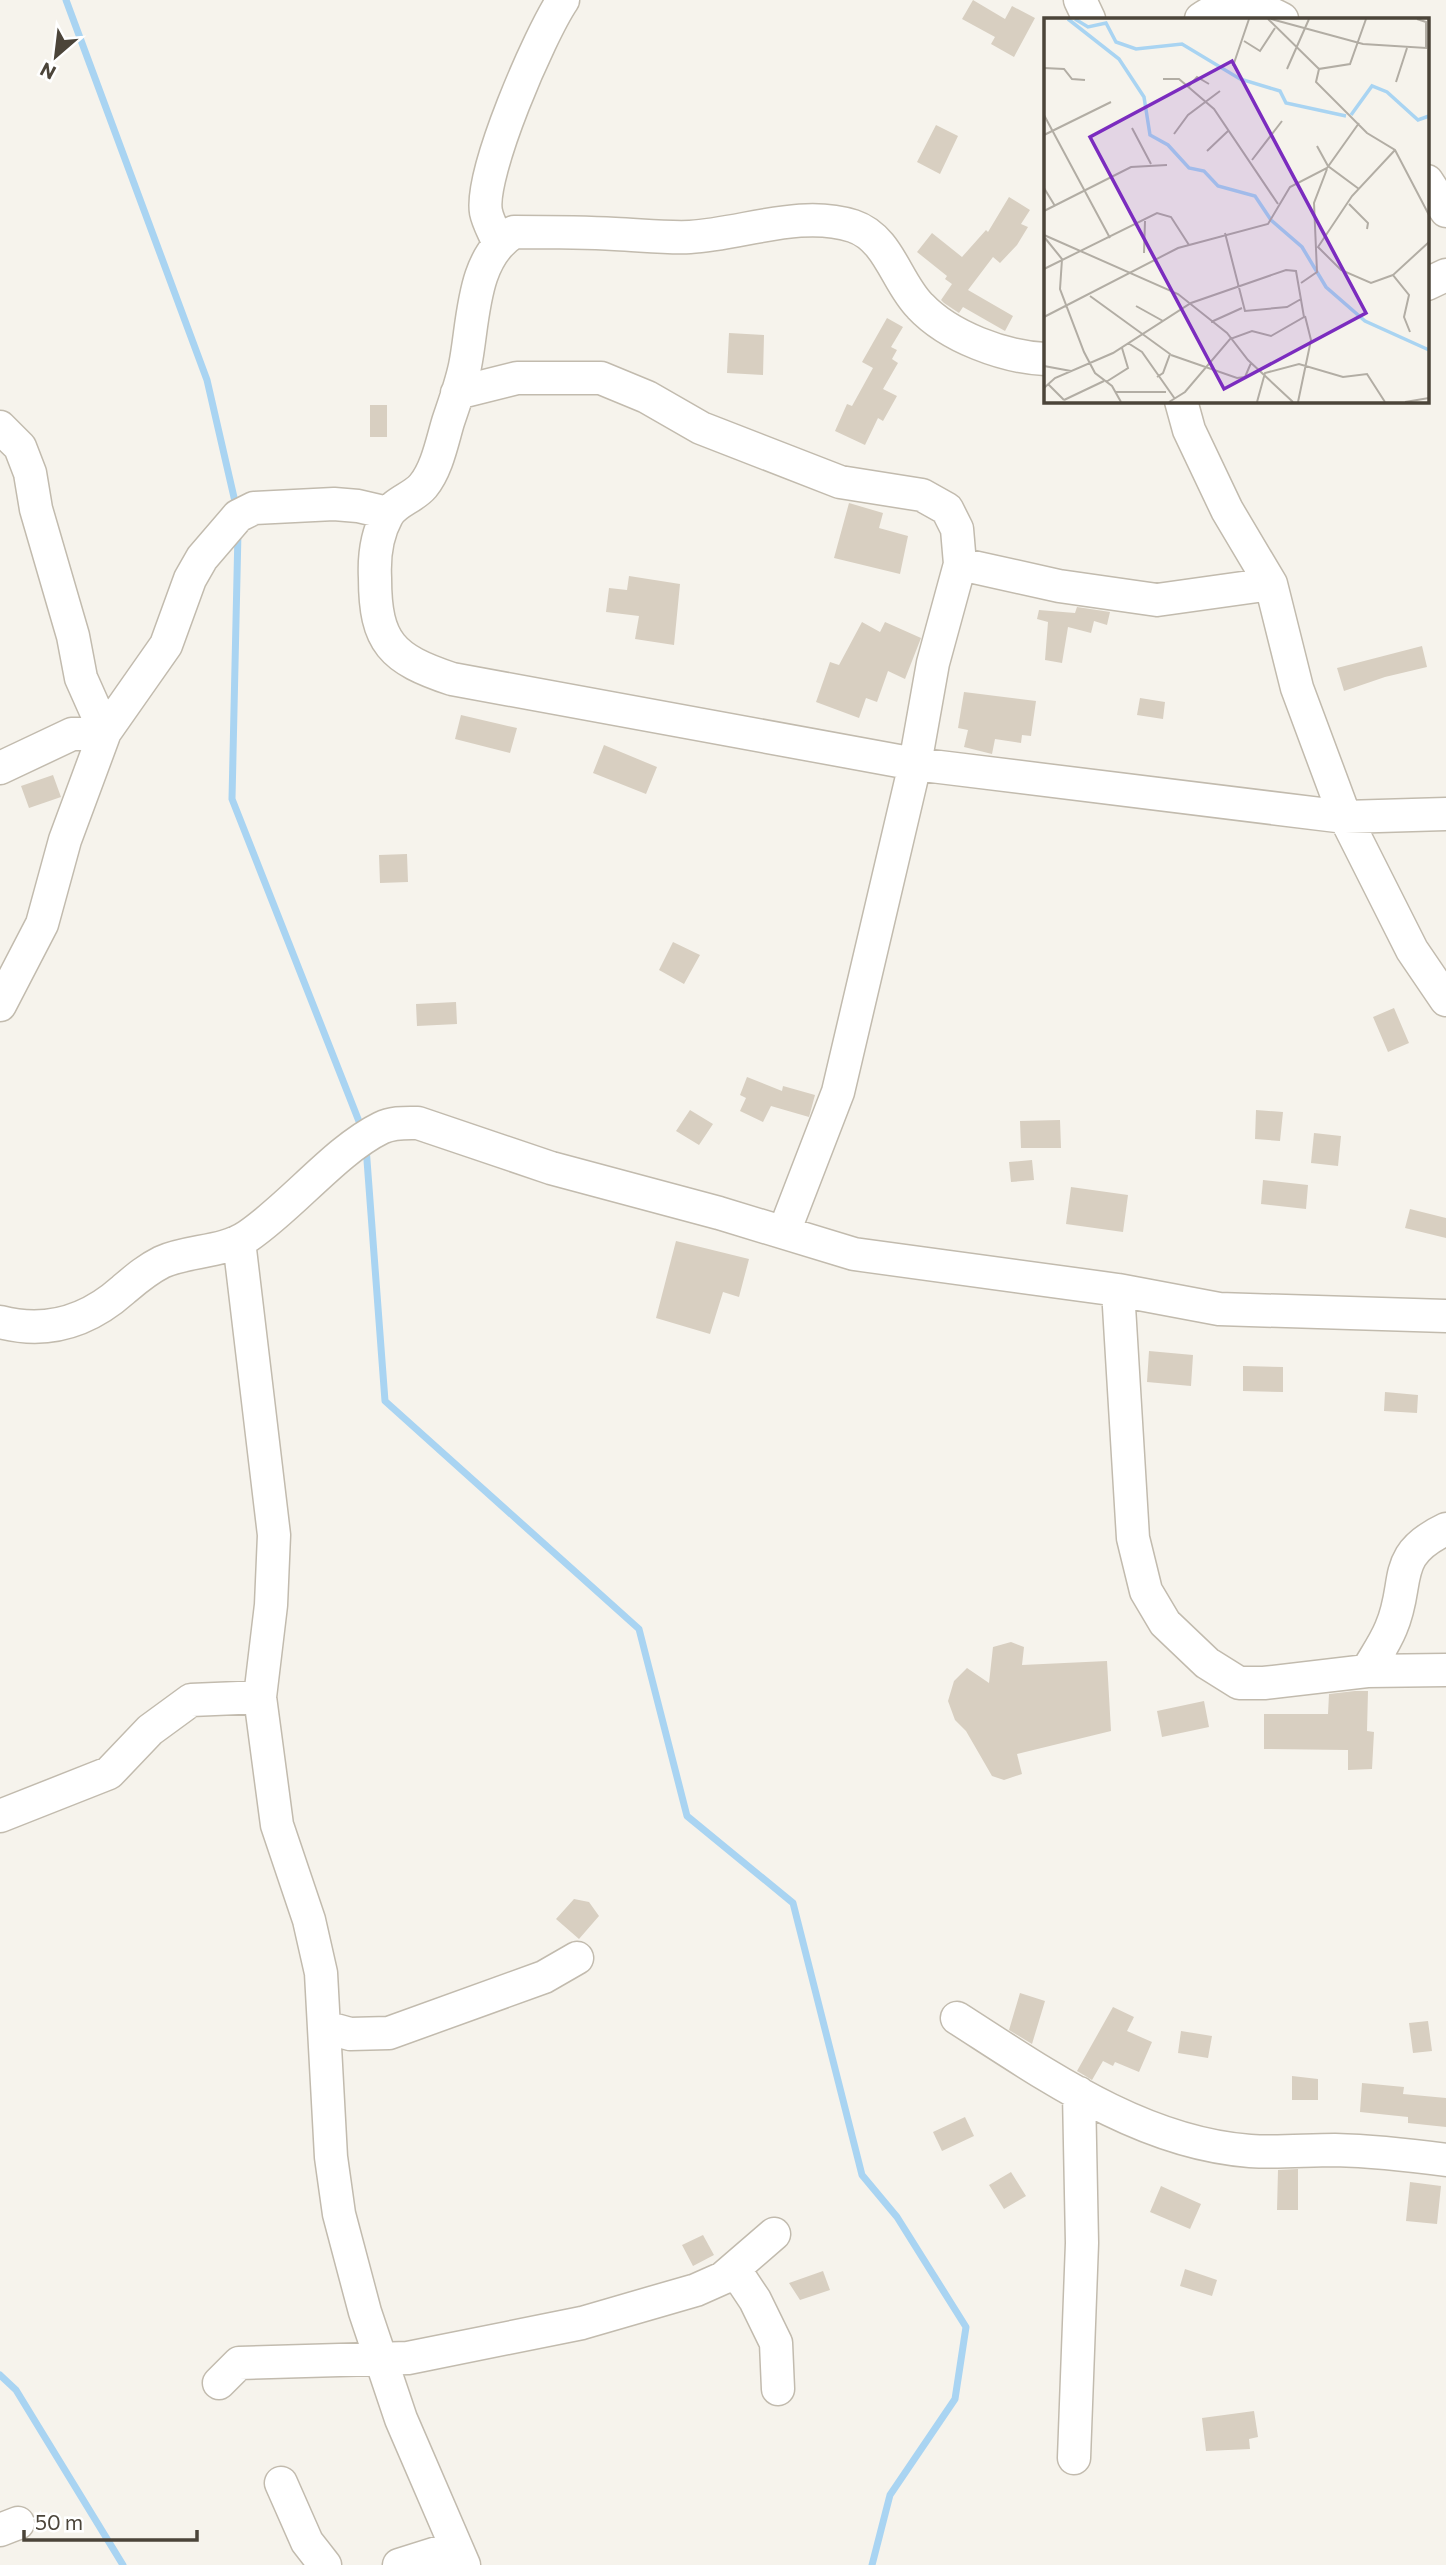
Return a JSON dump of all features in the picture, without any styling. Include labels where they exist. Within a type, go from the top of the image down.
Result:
[{"type":"street","points":[[498,242],[486,211],[488,185],[528,66],[563,0]]},
{"type":"street","points":[[1080,0],[1089,18]]},
{"type":"street","points":[[1203,18],[1233,5],[1263,9],[1280,18]]},
{"type":"street","points":[[1428,183],[1446,211]]},
{"type":"street","points":[[1044,359],[984,345],[944,324],[919,306],[875,240],[852,226],[826,221],[790,222],[727,234],[687,237],[514,232],[498,242],[485,268],[470,320],[465,366],[425,485],[387,513],[379,536],[374,567],[379,629],[394,649],[416,667],[452,679],[915,764],[1345,817],[1446,814]]},
{"type":"street","points":[[1428,284],[1446,275]]},
{"type":"street","points":[[457,393],[517,378],[601,378],[648,397],[701,428],[840,482],[922,495],[947,509],[957,529],[960,564],[933,663],[915,764],[838,1092],[784,1232]]},
{"type":"street","points":[[1181,402],[1189,430],[1227,510],[1271,584],[1297,688],[1345,817],[1412,950],[1446,1000]]},
{"type":"street","points":[[0,427],[20,447],[30,473],[36,509],[73,636],[81,678],[105,732]]},
{"type":"street","points":[[0,1006],[42,924],[65,840],[105,732],[166,645],[190,579],[202,558],[238,516],[254,508],[334,505],[358,506],[387,513]]},
{"type":"street","points":[[960,564],[1059,586],[1157,600],[1271,584]]},
{"type":"street","points":[[0,768],[72,734],[105,732]]},
{"type":"street","points":[[0,1322],[49,1328],[75,1321],[102,1307],[143,1271],[239,1241],[269,1220],[343,1155],[381,1128],[398,1123],[418,1124],[551,1168],[854,1254],[1118,1290],[1219,1309],[1446,1316]]},
{"type":"street","points":[[239,1241],[274,1535],[271,1605],[260,1696],[276,1825],[309,1920],[321,1973],[331,2157],[338,2214],[349,2259],[381,2357],[422,2471],[460,2556],[399,2565]]},
{"type":"street","points":[[1118,1290],[1133,1538],[1146,1591],[1165,1623],[1207,1662],[1239,1683],[1264,1683],[1367,1671],[1446,1670]]},
{"type":"street","points":[[1367,1671],[1392,1627],[1409,1555],[1427,1538],[1446,1529]]},
{"type":"street","points":[[0,1816],[109,1773],[149,1730],[191,1700],[260,1696]]},
{"type":"street","points":[[325,2027],[350,2034],[389,2033],[544,1978],[577,1958]]},
{"type":"street","points":[[957,2018],[1079,2093],[1130,2120],[1184,2138],[1249,2151],[1336,2150],[1446,2160]]},
{"type":"street","points":[[1074,2458],[1082,2243],[1079,2093]]},
{"type":"street","points":[[219,2383],[239,2363],[408,2358],[582,2323],[696,2290],[736,2270],[774,2234]]},
{"type":"street","points":[[736,2270],[755,2300],[776,2343],[778,2389]]},
{"type":"street","points":[[281,2483],[307,2542],[326,2565]]},
{"type":"building","points":[[973,0],[1005,19],[1012,6],[1035,18],[1014,57],[991,44],[995,37],[962,19]]},
{"type":"building","points":[[936,125],[958,136],[940,174],[917,162]]},
{"type":"building","points":[[1009,197],[1030,210],[1021,224],[1028,227],[1017,245],[1000,263],[993,257],[968,290],[1013,316],[1005,331],[963,307],[959,313],[944,303],[941,300],[952,284],[945,279],[947,276],[917,252],[932,233],[962,257],[986,230],[988,232]]},
{"type":"building","points":[[887,318],[903,327],[891,347],[897,350],[892,359],[898,363],[883,389],[897,396],[883,421],[878,418],[865,445],[835,431],[847,404],[852,406],[873,368],[862,362]]},
{"type":"building","points":[[729,333],[764,335],[763,375],[727,373]]},
{"type":"building","points":[[370,405],[387,405],[387,437],[370,437]]},
{"type":"building","points":[[849,503],[883,513],[879,528],[908,536],[900,574],[834,558]]},
{"type":"building","points":[[629,576],[680,584],[674,645],[635,639],[639,616],[606,612],[609,588],[627,590]]},
{"type":"building","points":[[1077,607],[1110,612],[1107,625],[1094,621],[1091,633],[1068,627],[1062,663],[1045,660],[1048,622],[1037,619],[1039,610],[1075,613]]},
{"type":"building","points":[[862,622],[880,632],[885,622],[921,638],[905,679],[888,671],[877,702],[866,698],[859,718],[816,702],[830,662],[839,665]]},
{"type":"building","points":[[1422,646],[1427,667],[1344,691],[1337,668]]},
{"type":"building","points":[[964,692],[1036,701],[1031,736],[1022,735],[1021,743],[995,739],[992,754],[964,747],[968,730],[958,728]]},
{"type":"building","points":[[1140,698],[1165,702],[1163,719],[1137,715]]},
{"type":"building","points":[[461,715],[517,728],[510,753],[455,739]]},
{"type":"building","points":[[604,745],[657,767],[646,794],[593,773]]},
{"type":"building","points":[[53,775],[61,797],[29,808],[21,786]]},
{"type":"building","points":[[407,854],[408,882],[380,883],[379,855]]},
{"type":"building","points":[[673,942],[700,955],[684,984],[659,970]]},
{"type":"building","points":[[456,1002],[457,1024],[417,1026],[416,1004]]},
{"type":"building","points":[[1394,1008],[1409,1043],[1388,1052],[1373,1017]]},
{"type":"building","points":[[747,1077],[782,1091],[783,1086],[815,1095],[809,1117],[771,1106],[763,1122],[740,1111],[746,1098],[740,1095]]},
{"type":"building","points":[[690,1110],[713,1124],[699,1145],[676,1131]]},
{"type":"building","points":[[1256,1110],[1283,1112],[1280,1141],[1255,1139]]},
{"type":"building","points":[[1060,1120],[1061,1148],[1021,1148],[1020,1121]]},
{"type":"building","points":[[1314,1133],[1341,1136],[1338,1166],[1311,1163]]},
{"type":"building","points":[[1032,1160],[1034,1180],[1011,1182],[1009,1162]]},
{"type":"building","points":[[1263,1180],[1308,1185],[1306,1209],[1261,1204]]},
{"type":"building","points":[[1071,1187],[1128,1195],[1123,1232],[1066,1224]]},
{"type":"building","points":[[1410,1209],[1446,1218],[1446,1238],[1405,1228]]},
{"type":"building","points":[[676,1241],[749,1259],[739,1297],[723,1292],[710,1334],[656,1318]]},
{"type":"building","points":[[1149,1351],[1193,1355],[1191,1386],[1147,1382]]},
{"type":"building","points":[[1243,1366],[1283,1367],[1283,1392],[1243,1391]]},
{"type":"building","points":[[1385,1392],[1418,1395],[1417,1413],[1384,1411]]},
{"type":"building","points":[[1011,1642],[1024,1647],[1022,1665],[1107,1661],[1111,1731],[1017,1754],[1022,1774],[1004,1780],[992,1776],[966,1731],[955,1720],[948,1701],[954,1681],[967,1668],[989,1683],[993,1647]]},
{"type":"building","points":[[1368,1691],[1367,1731],[1374,1732],[1372,1769],[1348,1770],[1348,1750],[1264,1749],[1264,1714],[1328,1714],[1329,1694]]},
{"type":"building","points":[[1204,1701],[1209,1727],[1162,1737],[1157,1711]]},
{"type":"building","points":[[574,1899],[589,1902],[599,1916],[579,1939],[556,1919]]},
{"type":"building","points":[[1020,1993],[1045,2001],[1032,2044],[1009,2030]]},
{"type":"building","points":[[1113,2007],[1134,2017],[1127,2031],[1152,2042],[1139,2072],[1115,2062],[1113,2066],[1103,2061],[1092,2080],[1077,2071]]},
{"type":"building","points":[[1428,2021],[1432,2051],[1413,2053],[1409,2023]]},
{"type":"building","points":[[1181,2031],[1212,2036],[1208,2058],[1178,2053]]},
{"type":"building","points":[[1292,2076],[1318,2079],[1318,2100],[1292,2100]]},
{"type":"building","points":[[1362,2083],[1404,2087],[1403,2094],[1446,2098],[1446,2127],[1408,2123],[1408,2117],[1360,2112]]},
{"type":"building","points":[[965,2117],[974,2136],[942,2151],[933,2132]]},
{"type":"building","points":[[1298,2169],[1298,2210],[1277,2210],[1278,2170]]},
{"type":"building","points":[[1011,2172],[1026,2196],[1004,2209],[989,2185]]},
{"type":"building","points":[[1410,2182],[1441,2186],[1437,2224],[1406,2221]]},
{"type":"building","points":[[1161,2186],[1201,2204],[1190,2229],[1150,2212]]},
{"type":"building","points":[[703,2235],[714,2255],[693,2266],[682,2245]]},
{"type":"building","points":[[1185,2269],[1217,2280],[1212,2296],[1180,2286]]},
{"type":"building","points":[[823,2271],[830,2290],[800,2300],[789,2283]]},
{"type":"building","points":[[1254,2411],[1258,2437],[1249,2439],[1250,2449],[1206,2451],[1202,2418]]},
{"type":"waterway","points":[[66,0],[207,380],[236,506]]},
{"type":"waterway","points":[[238,532],[232,799],[362,1129]]},
{"type":"waterway","points":[[366,1147],[385,1401],[639,1629],[687,1816],[793,1903],[862,2175],[897,2217],[966,2327],[955,2399],[890,2495],[872,2565]]},
{"type":"waterway","points":[[0,2375],[16,2390],[123,2565]]}]
